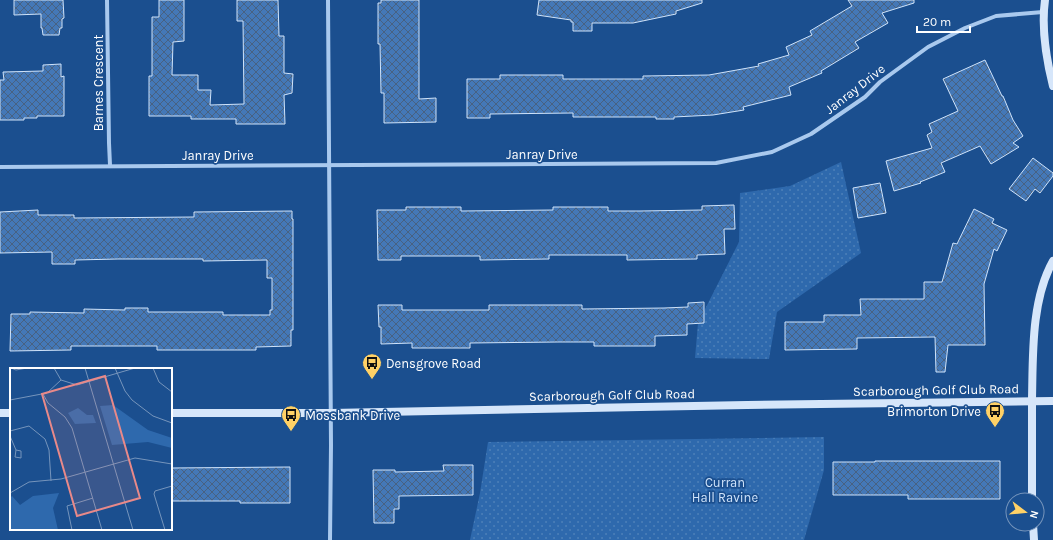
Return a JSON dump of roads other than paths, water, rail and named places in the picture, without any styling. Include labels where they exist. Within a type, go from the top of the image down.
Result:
[{"type":"street","name":"Barnes Crescent","points":[[107,0],[108,142],[110,165]]},
{"type":"street","points":[[328,0],[331,413],[330,540]]},
{"type":"street","points":[[1045,0],[1043,12],[1044,42],[1053,86]]},
{"type":"street","name":"Janray Drive","points":[[0,167],[110,165],[716,163],[772,152],[798,141],[865,97],[886,78],[928,47],[965,28],[996,16],[1043,12]]},
{"type":"street","points":[[1032,492],[1032,401],[1035,323],[1040,296],[1053,261]]},
{"type":"street","name":"Scarborough Golf Club Road","points":[[172,413],[331,413],[1053,401]]},
{"type":"street","points":[[0,414],[10,413]]},
{"type":"place","name":"Densgrove Road","points":[[372,380]]},
{"type":"place","name":"Brimorton Drive","points":[[995,428]]},
{"type":"place","name":"Mossbank Drive","points":[[291,432]]},
{"type":"park label","name":"Curran Hall Ravine","points":[[725,490]]}]
